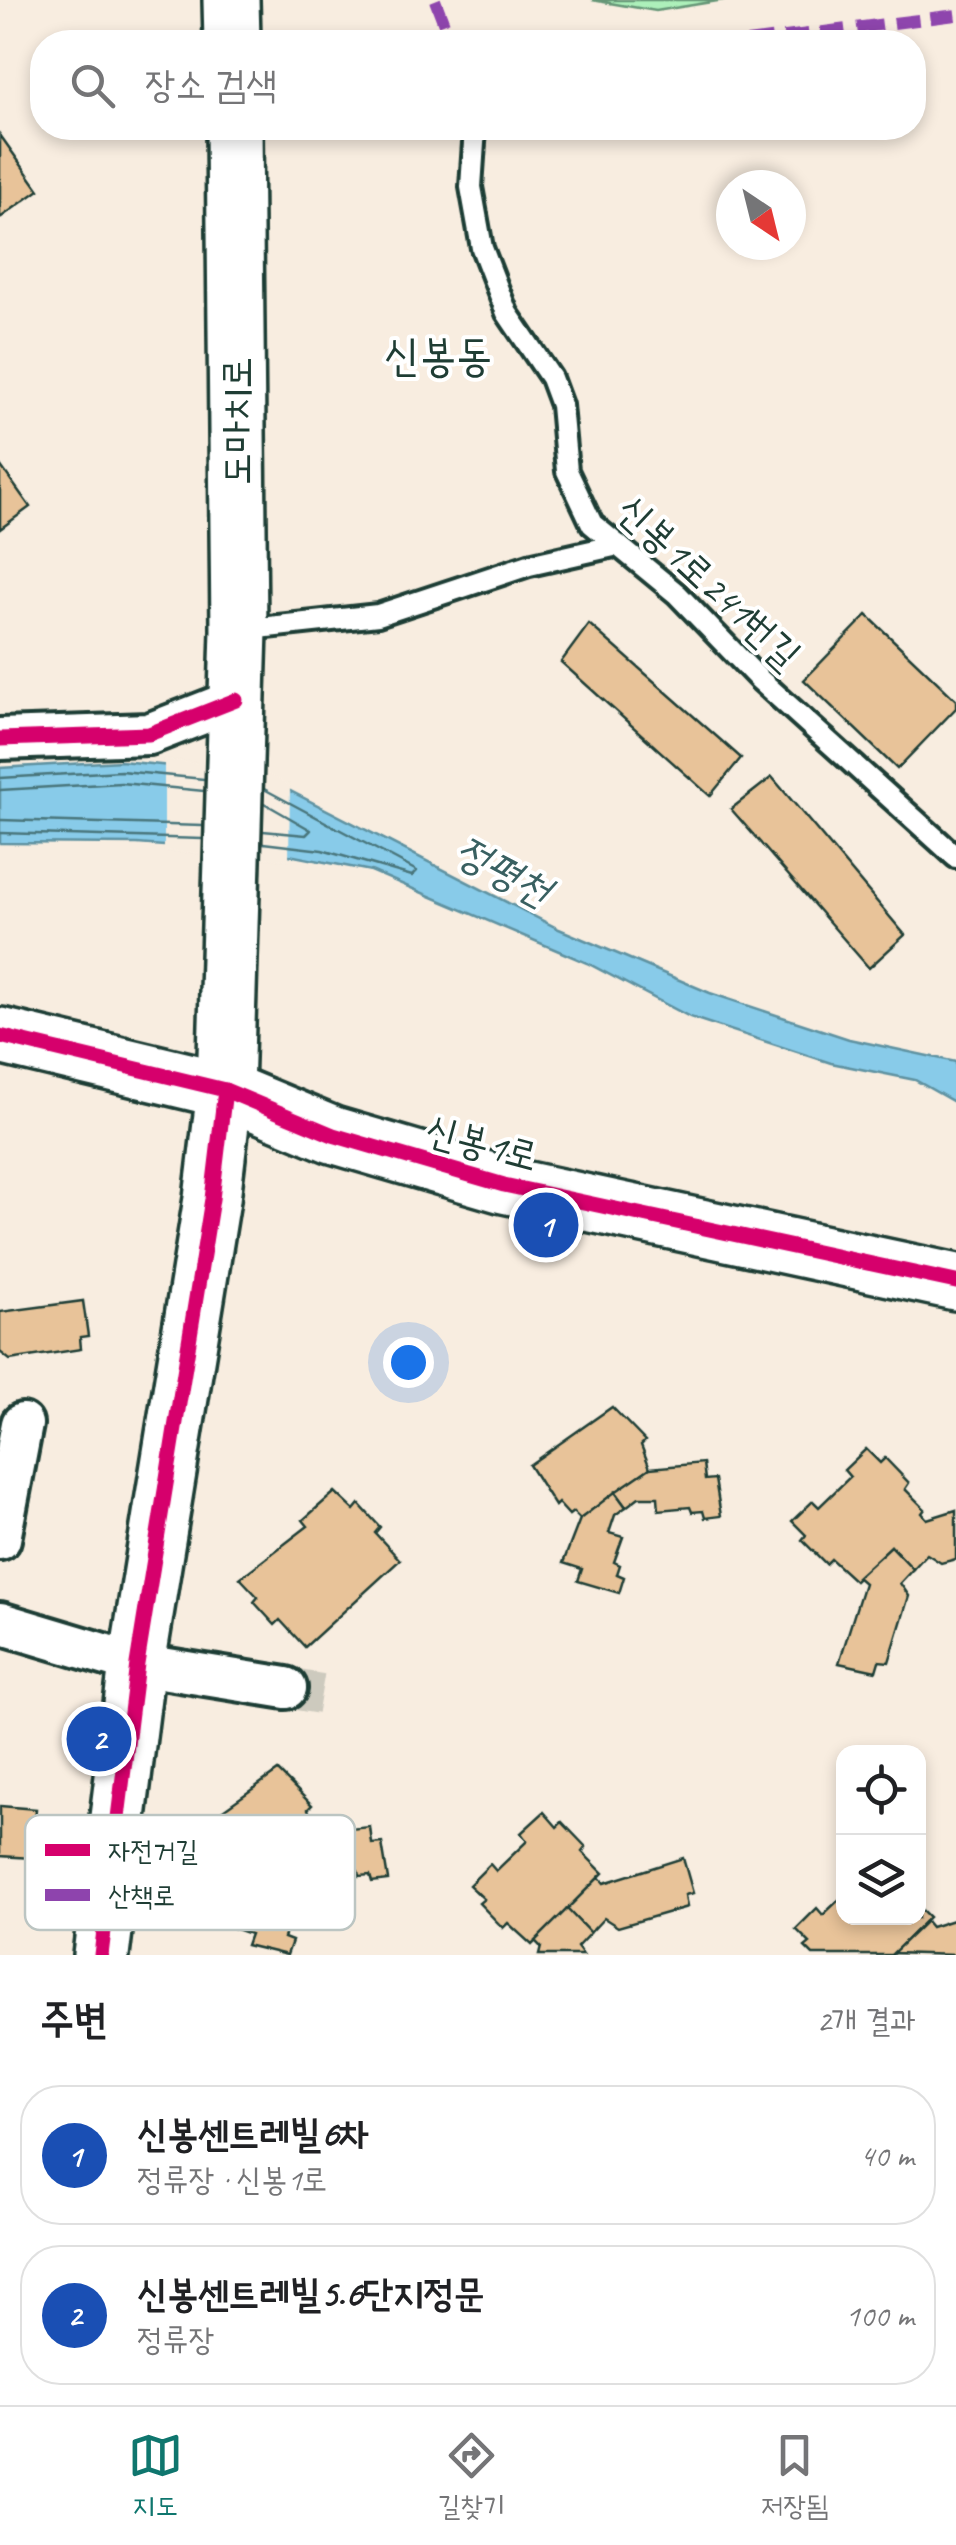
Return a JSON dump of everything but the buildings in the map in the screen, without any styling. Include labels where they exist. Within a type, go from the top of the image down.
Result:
[{"type":"street","points":[[231,0],[232,30]]},
{"type":"street","name":"도마치로","points":[[225,1090],[239,630],[234,140]]},
{"type":"street","points":[[0,738],[149,734],[237,708]]},
{"type":"street","name":"신봉1로","points":[[0,1036],[225,1090],[333,1136],[504,1185],[956,1282]]},
{"type":"street","points":[[118,1815],[137,1664],[212,1199],[225,1090]]},
{"type":"street","points":[[0,1539],[22,1424]]},
{"type":"street","points":[[0,1623],[137,1664],[286,1688]]},
{"type":"street","points":[[100,1955],[103,1930]]},
{"type":"lane","name":"신봉1로241번길","points":[[474,140],[471,187],[482,248],[507,313],[550,378],[560,405],[567,471],[592,524],[677,594],[759,678],[956,857]]},
{"type":"lane","points":[[239,630],[378,614],[529,565],[618,546]]},
{"type":"green space","points":[[592,0],[724,0],[656,11]]},
{"type":"water","name":"정평천","points":[[121,761],[259,775],[559,929],[710,993],[849,1039],[956,1062],[956,1103],[915,1080],[831,1063],[690,1017],[587,963],[371,871],[289,855],[137,844],[0,843],[0,768]]},
{"type":"pier","points":[[164,759],[260,770],[290,785],[289,860],[164,851]]},
{"type":"tunnel","points":[[286,1688],[321,1694]]},
{"type":"marked path","points":[[435,0],[446,30]]},
{"type":"marked path","points":[[840,30],[956,15]]},
{"type":"cycle path","points":[[0,739],[149,734],[236,700]]},
{"type":"cycle path","points":[[0,1036],[225,1090],[333,1135],[504,1185],[956,1282]]},
{"type":"cycle path","points":[[118,1815],[137,1664],[212,1199],[225,1090]]},
{"type":"cycle path","points":[[101,1955],[104,1930]]},
{"type":"place","name":"신봉센트레빌6차","points":[[546,1225]]},
{"type":"place","name":"신봉센트레빌5.6단지정문","points":[[99,1739]]},
{"type":"district","name":"신봉동","points":[[438,355]]}]
